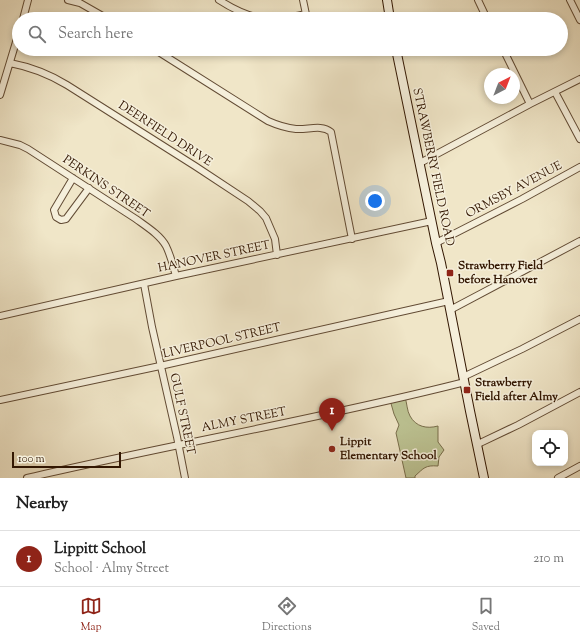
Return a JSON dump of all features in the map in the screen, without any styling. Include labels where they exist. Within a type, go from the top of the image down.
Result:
[{"type":"street","points":[[25,12],[28,0]]},
{"type":"street","points":[[68,0],[80,3],[96,12]]},
{"type":"street","points":[[219,0],[240,12]]},
{"type":"street","points":[[303,0],[305,12]]},
{"type":"street","points":[[387,0],[389,12]]},
{"type":"street","points":[[478,0],[484,12]]},
{"type":"street","points":[[570,0],[580,20]]},
{"type":"street","points":[[0,95],[12,56]]},
{"type":"street","points":[[165,56],[268,121],[279,126],[296,129],[304,130],[320,128],[327,129],[331,132],[352,238]]},
{"type":"street","name":"STRAWBERRY FIELD ROAD","points":[[397,56],[484,478]]},
{"type":"street","points":[[506,56],[530,104]]},
{"type":"street","name":"DEERFIELD DRIVE","points":[[10,63],[35,69],[64,83],[248,201],[266,218],[275,239],[277,255]]},
{"type":"street","points":[[420,163],[580,79]]},
{"type":"street","points":[[555,92],[580,139]]},
{"type":"street","name":"PERKINS STREET","points":[[0,140],[20,145],[28,149],[136,219],[160,238],[166,246],[176,276]]},
{"type":"street","name":"ORMSBY AVENUE","points":[[436,243],[522,199],[580,167]]},
{"type":"street","points":[[73,178],[54,210],[56,217],[61,220],[66,219],[89,188]]},
{"type":"street","name":"HANOVER STREET","points":[[0,316],[176,276],[432,221]]},
{"type":"street","name":"LIVERPOOL STREET","points":[[0,400],[449,305],[580,241]]},
{"type":"street","name":"GULF STREET","points":[[144,284],[160,366],[185,478]]},
{"type":"street","name":"ALMY STREET","points":[[27,478],[421,394],[464,380],[580,319]]},
{"type":"street","points":[[478,444],[518,425],[580,392]]},
{"type":"street","points":[[558,478],[580,466]]},
{"type":"green space","points":[[405,397],[409,414],[415,423],[426,427],[438,426],[438,442],[444,450],[439,457],[438,466],[430,466],[425,468],[415,476],[415,478],[406,478],[396,433],[399,425],[390,400]]},
{"type":"place","name":"Strawberry Field before Hanover","points":[[450,273]]},
{"type":"place","name":"Strawberry Field after Almy","points":[[467,390]]},
{"type":"place","name":"Lippitt School","points":[[332,431]]},
{"type":"place","name":"Lippit Elementary School","points":[[332,449]]}]
